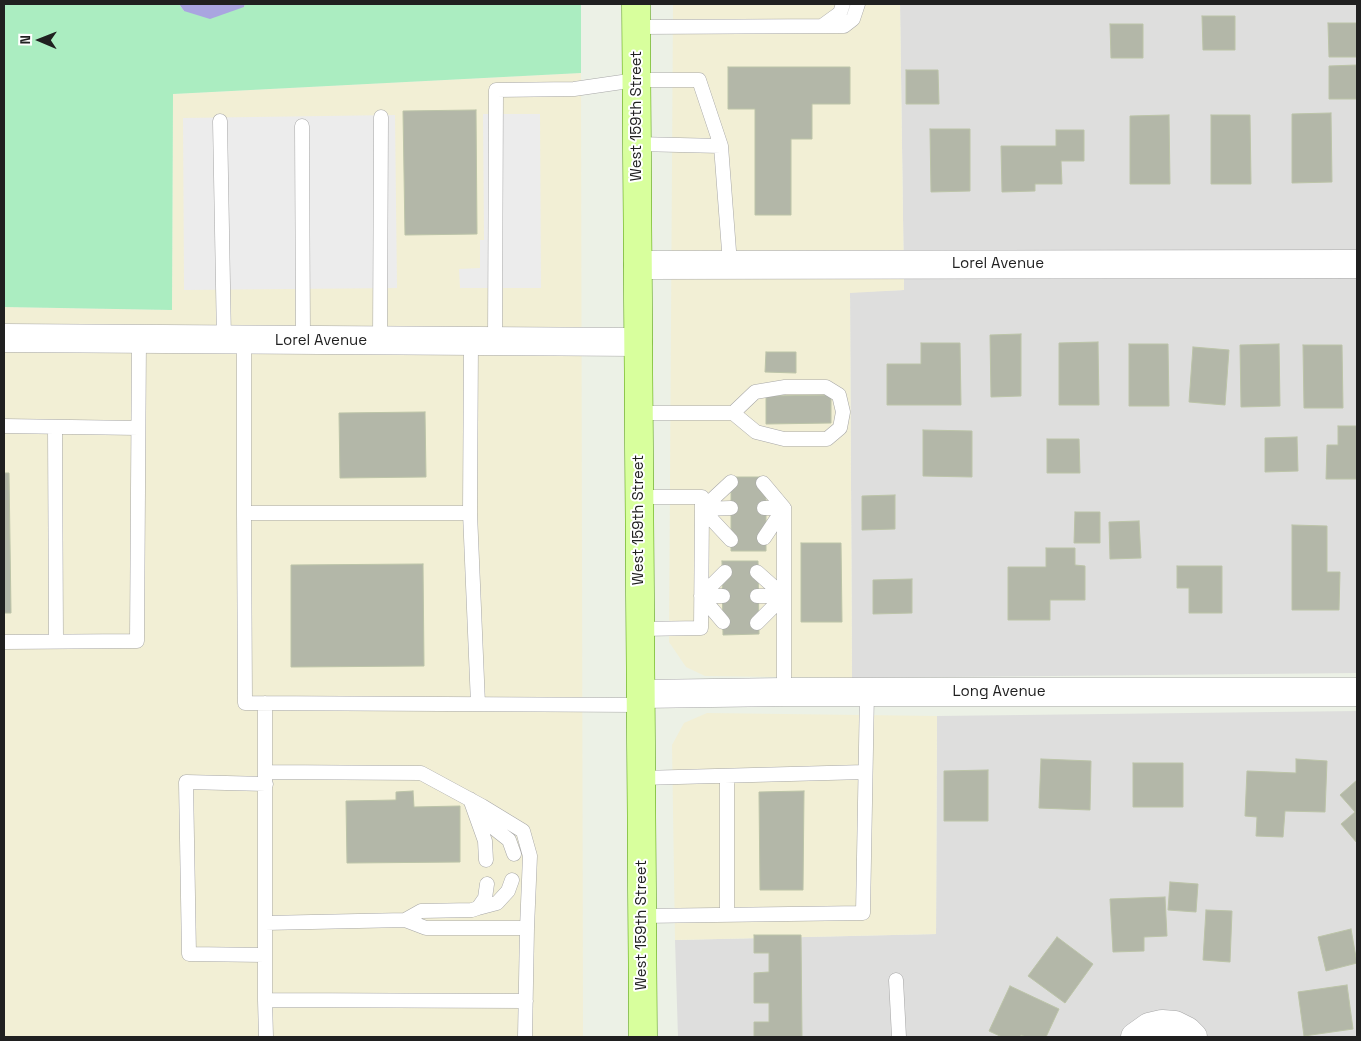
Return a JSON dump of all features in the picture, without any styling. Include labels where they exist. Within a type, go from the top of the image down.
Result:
[{"type":"main road","name":"West 159th Street","points":[[636,15],[642,1037]]},
{"type":"street","name":"Lorel Avenue","points":[[638,264],[1357,264]]},
{"type":"street","name":"Lorel Avenue","points":[[4,338],[638,342]]},
{"type":"street","name":"Long Avenue","points":[[640,699],[784,692],[1357,692]]},
{"type":"street","points":[[1135,1037],[1138,1033],[1149,1027],[1162,1024],[1175,1025],[1187,1031],[1193,1037]]},
{"type":"lane","points":[[822,26],[840,13],[843,4]]},
{"type":"lane","points":[[636,15],[844,26],[854,19],[858,4]]},
{"type":"lane","points":[[478,704],[470,513],[483,342],[496,90],[574,89],[636,80],[699,80],[721,146],[730,264]]},
{"type":"lane","points":[[380,341],[381,118]]},
{"type":"lane","points":[[220,121],[234,340],[246,378],[244,513],[245,703],[478,704],[640,699]]},
{"type":"lane","points":[[302,126],[303,340]]},
{"type":"lane","points":[[637,144],[721,146]]},
{"type":"lane","points":[[4,642],[137,641],[139,339]]},
{"type":"lane","points":[[638,413],[733,413],[756,432],[784,439],[828,439],[840,428],[843,412],[839,395],[826,387],[793,387],[755,392],[733,413]]},
{"type":"lane","points":[[4,426],[138,428]]},
{"type":"lane","points":[[55,427],[56,641]]},
{"type":"lane","points":[[702,509],[731,482]]},
{"type":"lane","points":[[763,483],[784,508],[784,692]]},
{"type":"lane","points":[[639,497],[702,497],[701,628],[640,630]]},
{"type":"lane","points":[[702,509],[731,508]]},
{"type":"lane","points":[[764,508],[784,508]]},
{"type":"lane","points":[[764,538],[784,508]]},
{"type":"lane","points":[[702,509],[731,540]]},
{"type":"lane","points":[[244,513],[470,513]]},
{"type":"lane","points":[[701,596],[725,572]]},
{"type":"lane","points":[[757,572],[784,596]]},
{"type":"lane","points":[[701,596],[723,596]]},
{"type":"lane","points":[[701,596],[723,622]]},
{"type":"lane","points":[[757,596],[784,596]]},
{"type":"lane","points":[[757,623],[784,596]]},
{"type":"lane","points":[[642,916],[864,913],[867,692]]},
{"type":"lane","points":[[265,703],[266,1037]]},
{"type":"lane","points":[[641,778],[865,772]]},
{"type":"lane","points":[[265,955],[189,954],[186,782],[421,774],[470,799],[523,831],[530,856],[524,1037]]},
{"type":"lane","points":[[727,776],[727,915]]},
{"type":"lane","points":[[470,799],[485,841],[486,860]]},
{"type":"lane","points":[[475,814],[509,840],[514,854]]},
{"type":"lane","points":[[405,920],[421,911],[472,910],[497,903],[508,891],[512,880]]},
{"type":"lane","points":[[478,908],[485,898],[487,884]]},
{"type":"lane","points":[[265,923],[405,920],[426,928],[528,928]]},
{"type":"lane","points":[[896,980],[899,1037]]},
{"type":"lane","points":[[266,1000],[526,1001]]},
{"type":"shaded area","points":[[179,4],[245,4],[244,7],[210,19],[184,11]]},
{"type":"shaded area","points":[[673,4],[900,4],[904,290],[850,293],[852,678],[705,676],[686,667],[669,642]]},
{"type":"shaded area","points":[[900,4],[1357,4],[1357,673],[852,678],[850,292],[904,290]]},
{"type":"shaded area","points":[[581,73],[583,1037],[4,1037],[4,307],[172,310],[173,94]]},
{"type":"shaded area","points":[[483,114],[540,114],[541,288],[460,288],[459,269],[480,268],[480,240],[484,240]]},
{"type":"shaded area","points":[[395,115],[397,288],[184,290],[183,118]]},
{"type":"shaded area","points":[[1357,711],[1357,1037],[678,1037],[675,940],[936,934],[937,716]]},
{"type":"shaded area","points":[[707,713],[937,716],[936,934],[675,940],[672,745],[684,723]]},
{"type":"green space","points":[[4,4],[179,4],[184,11],[244,7],[245,4],[581,4],[581,73],[173,94],[172,310],[4,307]]},
{"type":"building","points":[[1202,16],[1235,16],[1235,50],[1203,50]]},
{"type":"building","points":[[1328,23],[1357,23],[1357,57],[1329,57]]},
{"type":"building","points":[[1110,24],[1143,24],[1143,58],[1111,58]]},
{"type":"building","points":[[1357,65],[1357,99],[1329,99],[1329,66]]},
{"type":"building","points":[[728,67],[850,67],[850,104],[812,104],[812,139],[791,139],[791,215],[755,215],[755,109],[728,109]]},
{"type":"building","points":[[906,70],[938,70],[939,104],[906,104]]},
{"type":"building","points":[[476,110],[477,234],[405,235],[403,111]]},
{"type":"building","points":[[1331,113],[1332,182],[1292,183],[1292,114]]},
{"type":"building","points":[[1169,115],[1170,184],[1130,184],[1130,116]]},
{"type":"building","points":[[1211,115],[1250,115],[1251,184],[1211,184]]},
{"type":"building","points":[[930,129],[970,129],[970,191],[931,192]]},
{"type":"building","points":[[1056,130],[1084,130],[1084,161],[1061,161],[1062,184],[1035,184],[1035,191],[1002,192],[1001,146],[1056,146]]},
{"type":"building","points":[[1021,334],[1021,396],[991,397],[990,335]]},
{"type":"building","points":[[1098,342],[1099,405],[1059,405],[1059,343]]},
{"type":"building","points":[[921,343],[960,343],[961,405],[887,405],[887,364],[921,364]]},
{"type":"building","points":[[1129,344],[1168,344],[1169,406],[1129,406]]},
{"type":"building","points":[[1279,344],[1280,406],[1241,407],[1240,345]]},
{"type":"building","points":[[1303,345],[1342,345],[1343,408],[1304,408]]},
{"type":"building","points":[[1193,347],[1229,350],[1225,405],[1189,402]]},
{"type":"building","points":[[766,352],[796,352],[796,373],[765,372]]},
{"type":"building","points":[[831,395],[831,423],[766,424],[766,396]]},
{"type":"building","points":[[425,412],[426,477],[340,478],[339,413]]},
{"type":"building","points":[[1338,426],[1357,426],[1357,479],[1326,479],[1327,445],[1338,445]]},
{"type":"building","points":[[923,430],[972,431],[972,477],[923,476]]},
{"type":"building","points":[[1297,437],[1298,471],[1265,472],[1265,438]]},
{"type":"building","points":[[1047,439],[1079,439],[1080,473],[1047,473]]},
{"type":"building","points":[[4,473],[9,473],[11,613],[4,613]]},
{"type":"building","points":[[731,477],[766,477],[766,551],[731,551]]},
{"type":"building","points":[[895,495],[895,529],[862,530],[862,496]]},
{"type":"building","points":[[1075,512],[1100,512],[1100,543],[1074,543]]},
{"type":"building","points":[[1139,521],[1141,558],[1110,559],[1109,522]]},
{"type":"building","points":[[1292,525],[1327,526],[1327,572],[1340,572],[1339,610],[1292,610]]},
{"type":"building","points":[[801,543],[841,543],[842,622],[801,622]]},
{"type":"building","points":[[1046,548],[1075,548],[1075,565],[1085,566],[1085,600],[1050,600],[1050,620],[1008,620],[1008,567],[1046,567]]},
{"type":"building","points":[[722,561],[758,561],[759,634],[723,635]]},
{"type":"building","points":[[423,564],[424,666],[291,667],[291,565]]},
{"type":"building","points":[[1177,566],[1222,566],[1222,613],[1189,613],[1189,588],[1177,588]]},
{"type":"building","points":[[912,579],[912,613],[873,614],[873,580]]},
{"type":"building","points":[[1041,759],[1091,761],[1090,810],[1039,808]]},
{"type":"building","points":[[1296,759],[1327,761],[1325,812],[1285,811],[1283,837],[1256,836],[1257,817],[1245,816],[1247,771],[1296,773]]},
{"type":"building","points":[[1133,763],[1183,763],[1183,807],[1133,807]]},
{"type":"building","points":[[988,770],[988,821],[944,821],[944,771]]},
{"type":"building","points":[[1357,780],[1357,843],[1341,824],[1355,812],[1340,795]]},
{"type":"building","points":[[413,791],[414,807],[460,806],[460,862],[347,863],[346,801],[396,800],[396,792]]},
{"type":"building","points":[[804,791],[803,890],[760,890],[759,792]]},
{"type":"building","points":[[1170,882],[1198,884],[1196,912],[1168,910]]},
{"type":"building","points":[[1165,897],[1167,936],[1144,937],[1144,951],[1113,952],[1110,899]]},
{"type":"building","points":[[1206,910],[1232,911],[1230,962],[1203,960]]},
{"type":"building","points":[[1351,929],[1357,963],[1326,971],[1318,937]]},
{"type":"building","points":[[754,935],[801,935],[802,1037],[754,1037],[754,1022],[769,1022],[769,1003],[754,1003],[754,973],[769,972],[769,953],[754,953]]},
{"type":"building","points":[[1057,937],[1093,964],[1065,1003],[1028,976]]},
{"type":"building","points":[[1347,985],[1353,1029],[1304,1036],[1298,992]]},
{"type":"building","points":[[1010,986],[1059,1009],[1046,1037],[1026,1037],[1021,1035],[1020,1037],[1002,1037],[989,1031]]}]
